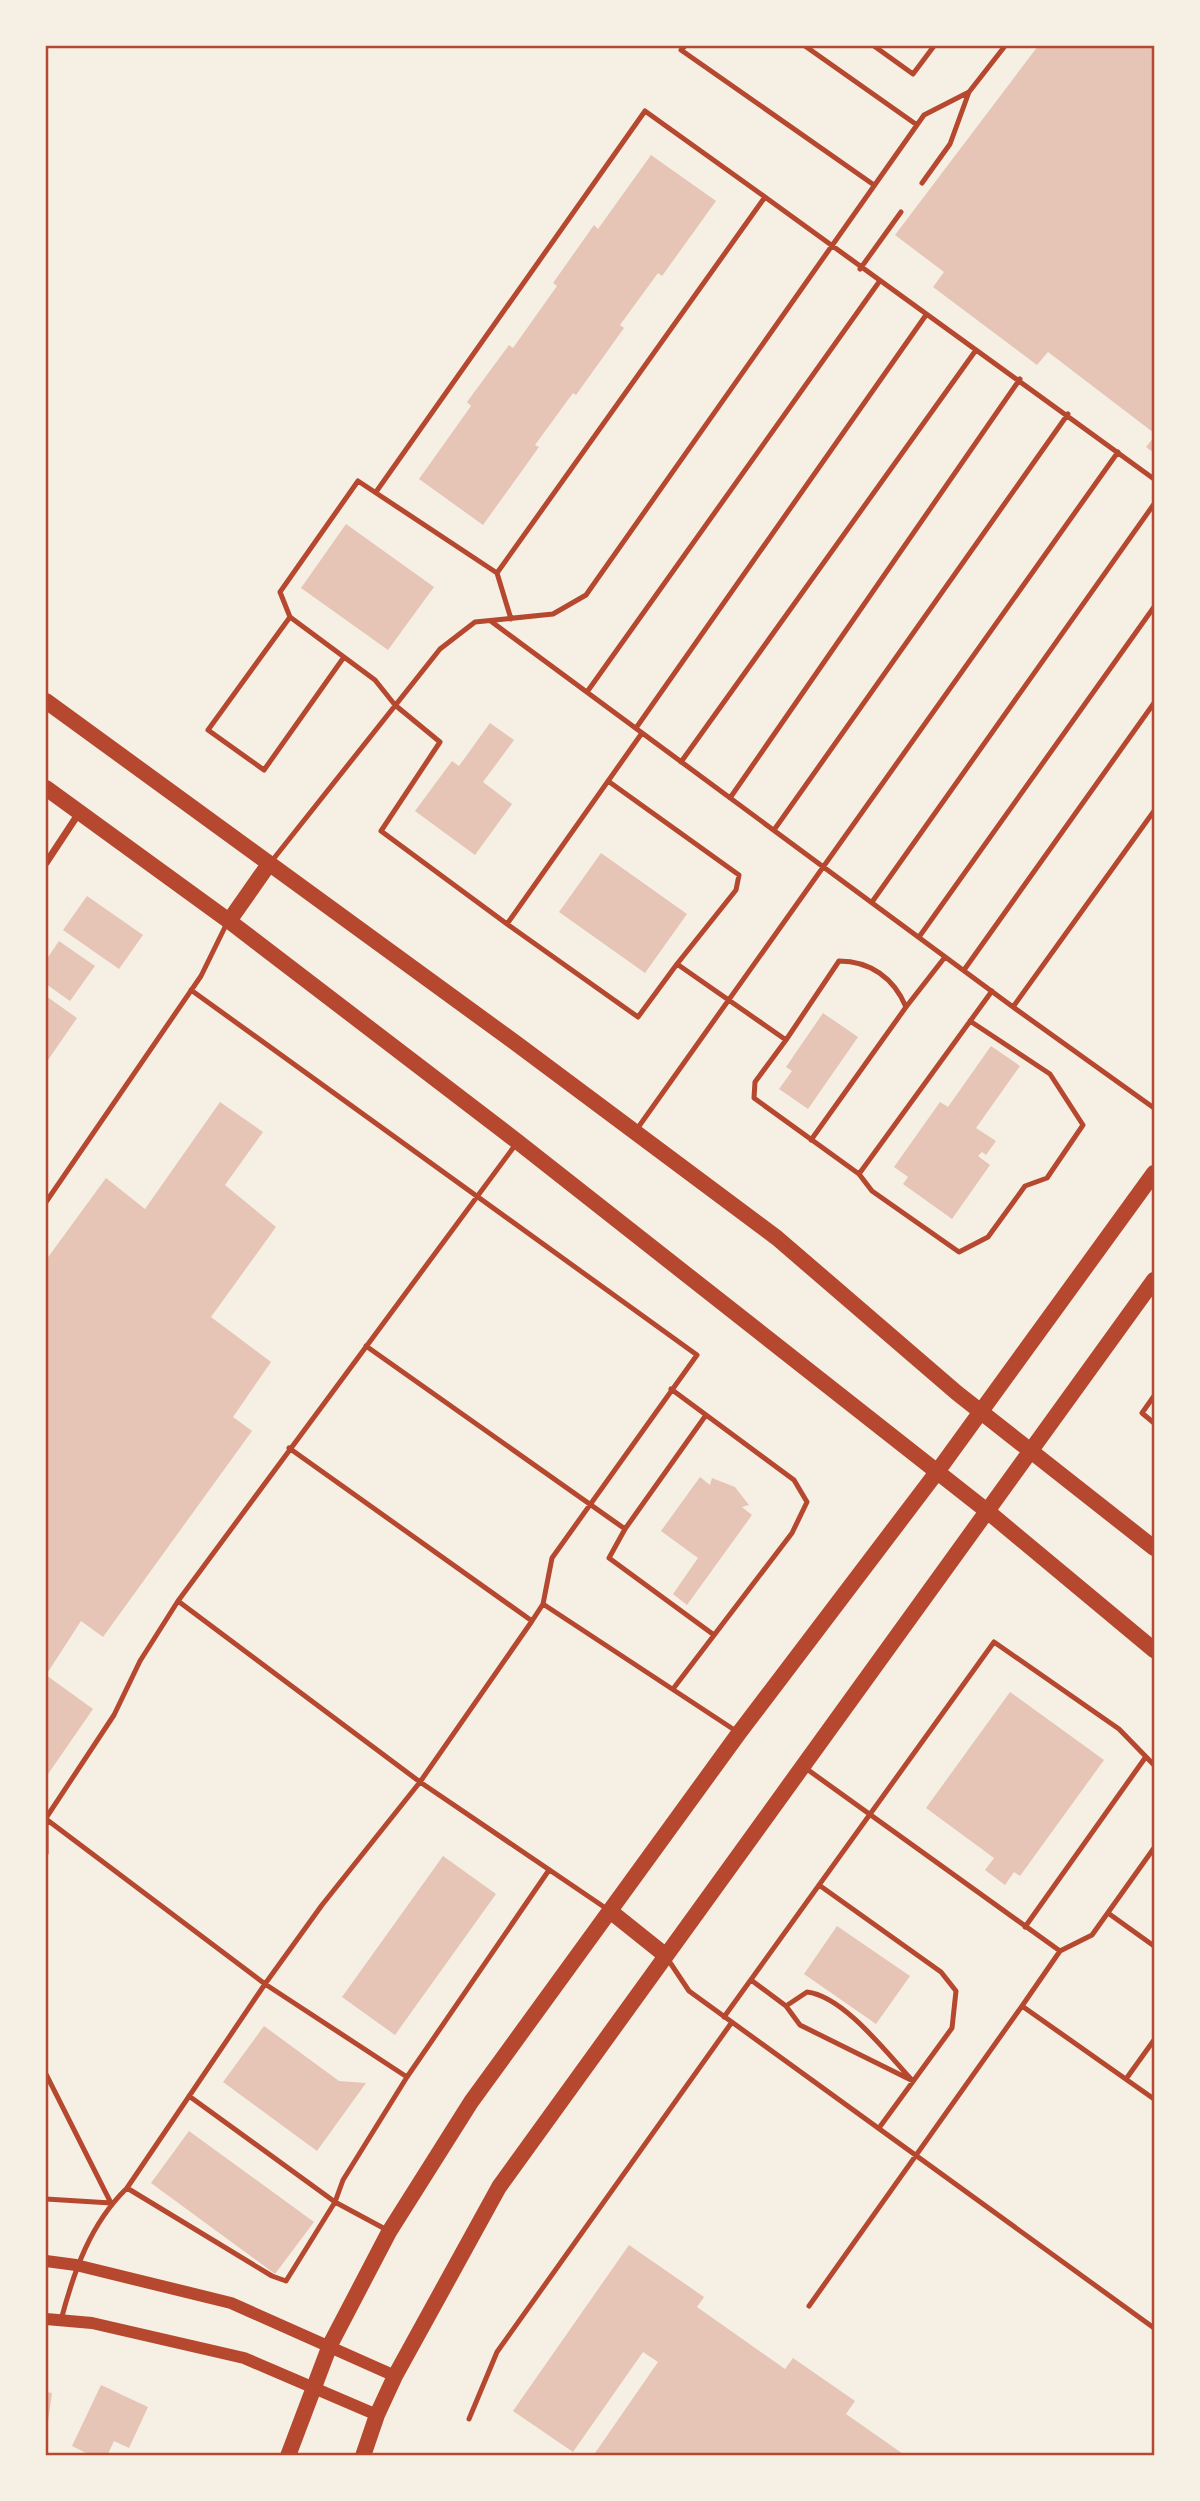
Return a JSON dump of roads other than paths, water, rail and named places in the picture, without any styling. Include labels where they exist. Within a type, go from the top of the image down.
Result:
[{"type":"main road","points":[[46,701],[776,1238],[981,1412],[1154,1548]]},
{"type":"main road","points":[[46,788],[229,921],[517,1142],[988,1511],[1154,1650]]},
{"type":"main road","points":[[229,921],[269,864]]},
{"type":"main road","points":[[288,2455],[330,2346],[389,2232],[471,2102],[739,1733],[937,1472],[1154,1173]]},
{"type":"main road","points":[[363,2455],[395,2376],[499,2187],[1154,1280]]},
{"type":"main road","points":[[610,1911],[665,1955]]},
{"type":"street","points":[[46,863],[80,813]]},
{"type":"street","points":[[46,2261],[76,2265],[231,2304],[395,2376]]},
{"type":"street","points":[[46,2319],[92,2323],[244,2358],[377,2415]]},
{"type":"lane","points":[[685,46],[681,50],[874,185]]},
{"type":"lane","points":[[805,46],[917,125]]},
{"type":"lane","points":[[874,46],[913,74],[934,46]]},
{"type":"lane","points":[[922,183],[950,144],[969,92],[1005,46]]},
{"type":"lane","points":[[269,864],[440,649],[475,622],[553,614],[586,595],[924,115],[969,92]]},
{"type":"lane","points":[[376,492],[645,111],[860,269],[1020,379],[1154,479]]},
{"type":"lane","points":[[497,573],[765,197]]},
{"type":"lane","points":[[860,269],[901,212]]},
{"type":"lane","points":[[587,692],[879,282]]},
{"type":"lane","points":[[636,728],[926,315]]},
{"type":"lane","points":[[681,762],[976,350]]},
{"type":"lane","points":[[730,797],[1020,379]]},
{"type":"lane","points":[[774,830],[1068,414]]},
{"type":"lane","points":[[635,1132],[1118,452]]},
{"type":"lane","points":[[511,620],[497,573],[358,481],[280,592],[290,617],[375,680],[395,705],[440,742],[382,831],[638,1017],[736,890],[738,875],[608,781]]},
{"type":"lane","points":[[872,902],[1154,504]]},
{"type":"lane","points":[[919,937],[1154,607]]},
{"type":"lane","points":[[290,617],[208,730],[264,770],[344,657]]},
{"type":"lane","points":[[492,622],[1154,1108]]},
{"type":"lane","points":[[964,970],[1154,703]]},
{"type":"lane","points":[[507,924],[642,733]]},
{"type":"lane","points":[[1013,1007],[1154,811]]},
{"type":"lane","points":[[46,1202],[191,990],[229,921]]},
{"type":"lane","points":[[811,1140],[905,1007],[945,957]]},
{"type":"lane","points":[[905,1007],[898,986],[860,961],[839,961],[755,1082],[754,1098],[859,1174],[872,1191],[959,1252],[988,1237],[1025,1186],[1047,1178],[1083,1125],[1050,1074],[970,1021]]},
{"type":"lane","points":[[677,964],[786,1040]]},
{"type":"lane","points":[[61,2320],[76,2265],[111,2203],[127,2188],[265,1984],[322,1905],[420,1782],[532,1621],[543,1604],[552,1558],[697,1355],[191,990]]},
{"type":"lane","points":[[859,1174],[992,991]]},
{"type":"lane","points":[[46,1853],[46,1819],[114,1716],[140,1661],[178,1601],[517,1142]]},
{"type":"lane","points":[[366,1346],[625,1529]]},
{"type":"lane","points":[[671,1389],[794,1480],[807,1502],[792,1533],[673,1689]]},
{"type":"lane","points":[[1154,1396],[1142,1413],[1154,1423]]},
{"type":"lane","points":[[706,1415],[625,1529],[609,1558],[714,1635]]},
{"type":"lane","points":[[289,1448],[532,1621]]},
{"type":"lane","points":[[178,1601],[420,1782],[610,1911]]},
{"type":"lane","points":[[543,1604],[739,1733]]},
{"type":"lane","points":[[724,2017],[994,1642],[1119,1729],[1154,1765]]},
{"type":"lane","points":[[1025,1927],[1145,1758]]},
{"type":"lane","points":[[802,1766],[1060,1951]]},
{"type":"lane","points":[[46,1819],[265,1984],[407,2077]]},
{"type":"lane","points":[[809,2306],[1060,1951],[1092,1935],[1154,1848]]},
{"type":"lane","points":[[127,2188],[272,2276],[286,2281],[335,2202],[343,2180],[407,2077],[549,1870]]},
{"type":"lane","points":[[819,1885],[941,1972],[956,1991],[952,2028],[879,2128]]},
{"type":"lane","points":[[1108,1913],[1154,1946]]},
{"type":"lane","points":[[665,1955],[689,1991],[1154,2328]]},
{"type":"lane","points":[[751,1980],[786,2006],[800,2025],[913,2081]]},
{"type":"lane","points":[[786,2006],[807,1992],[820,1993],[863,2028],[913,2081]]},
{"type":"lane","points":[[1022,2006],[1154,2099]]},
{"type":"lane","points":[[469,2419],[497,2352],[732,2022]]},
{"type":"lane","points":[[1126,2079],[1154,2040]]},
{"type":"lane","points":[[46,2074],[111,2203]]},
{"type":"lane","points":[[189,2096],[335,2202],[389,2232]]},
{"type":"lane","points":[[46,2199],[111,2203]]}]
